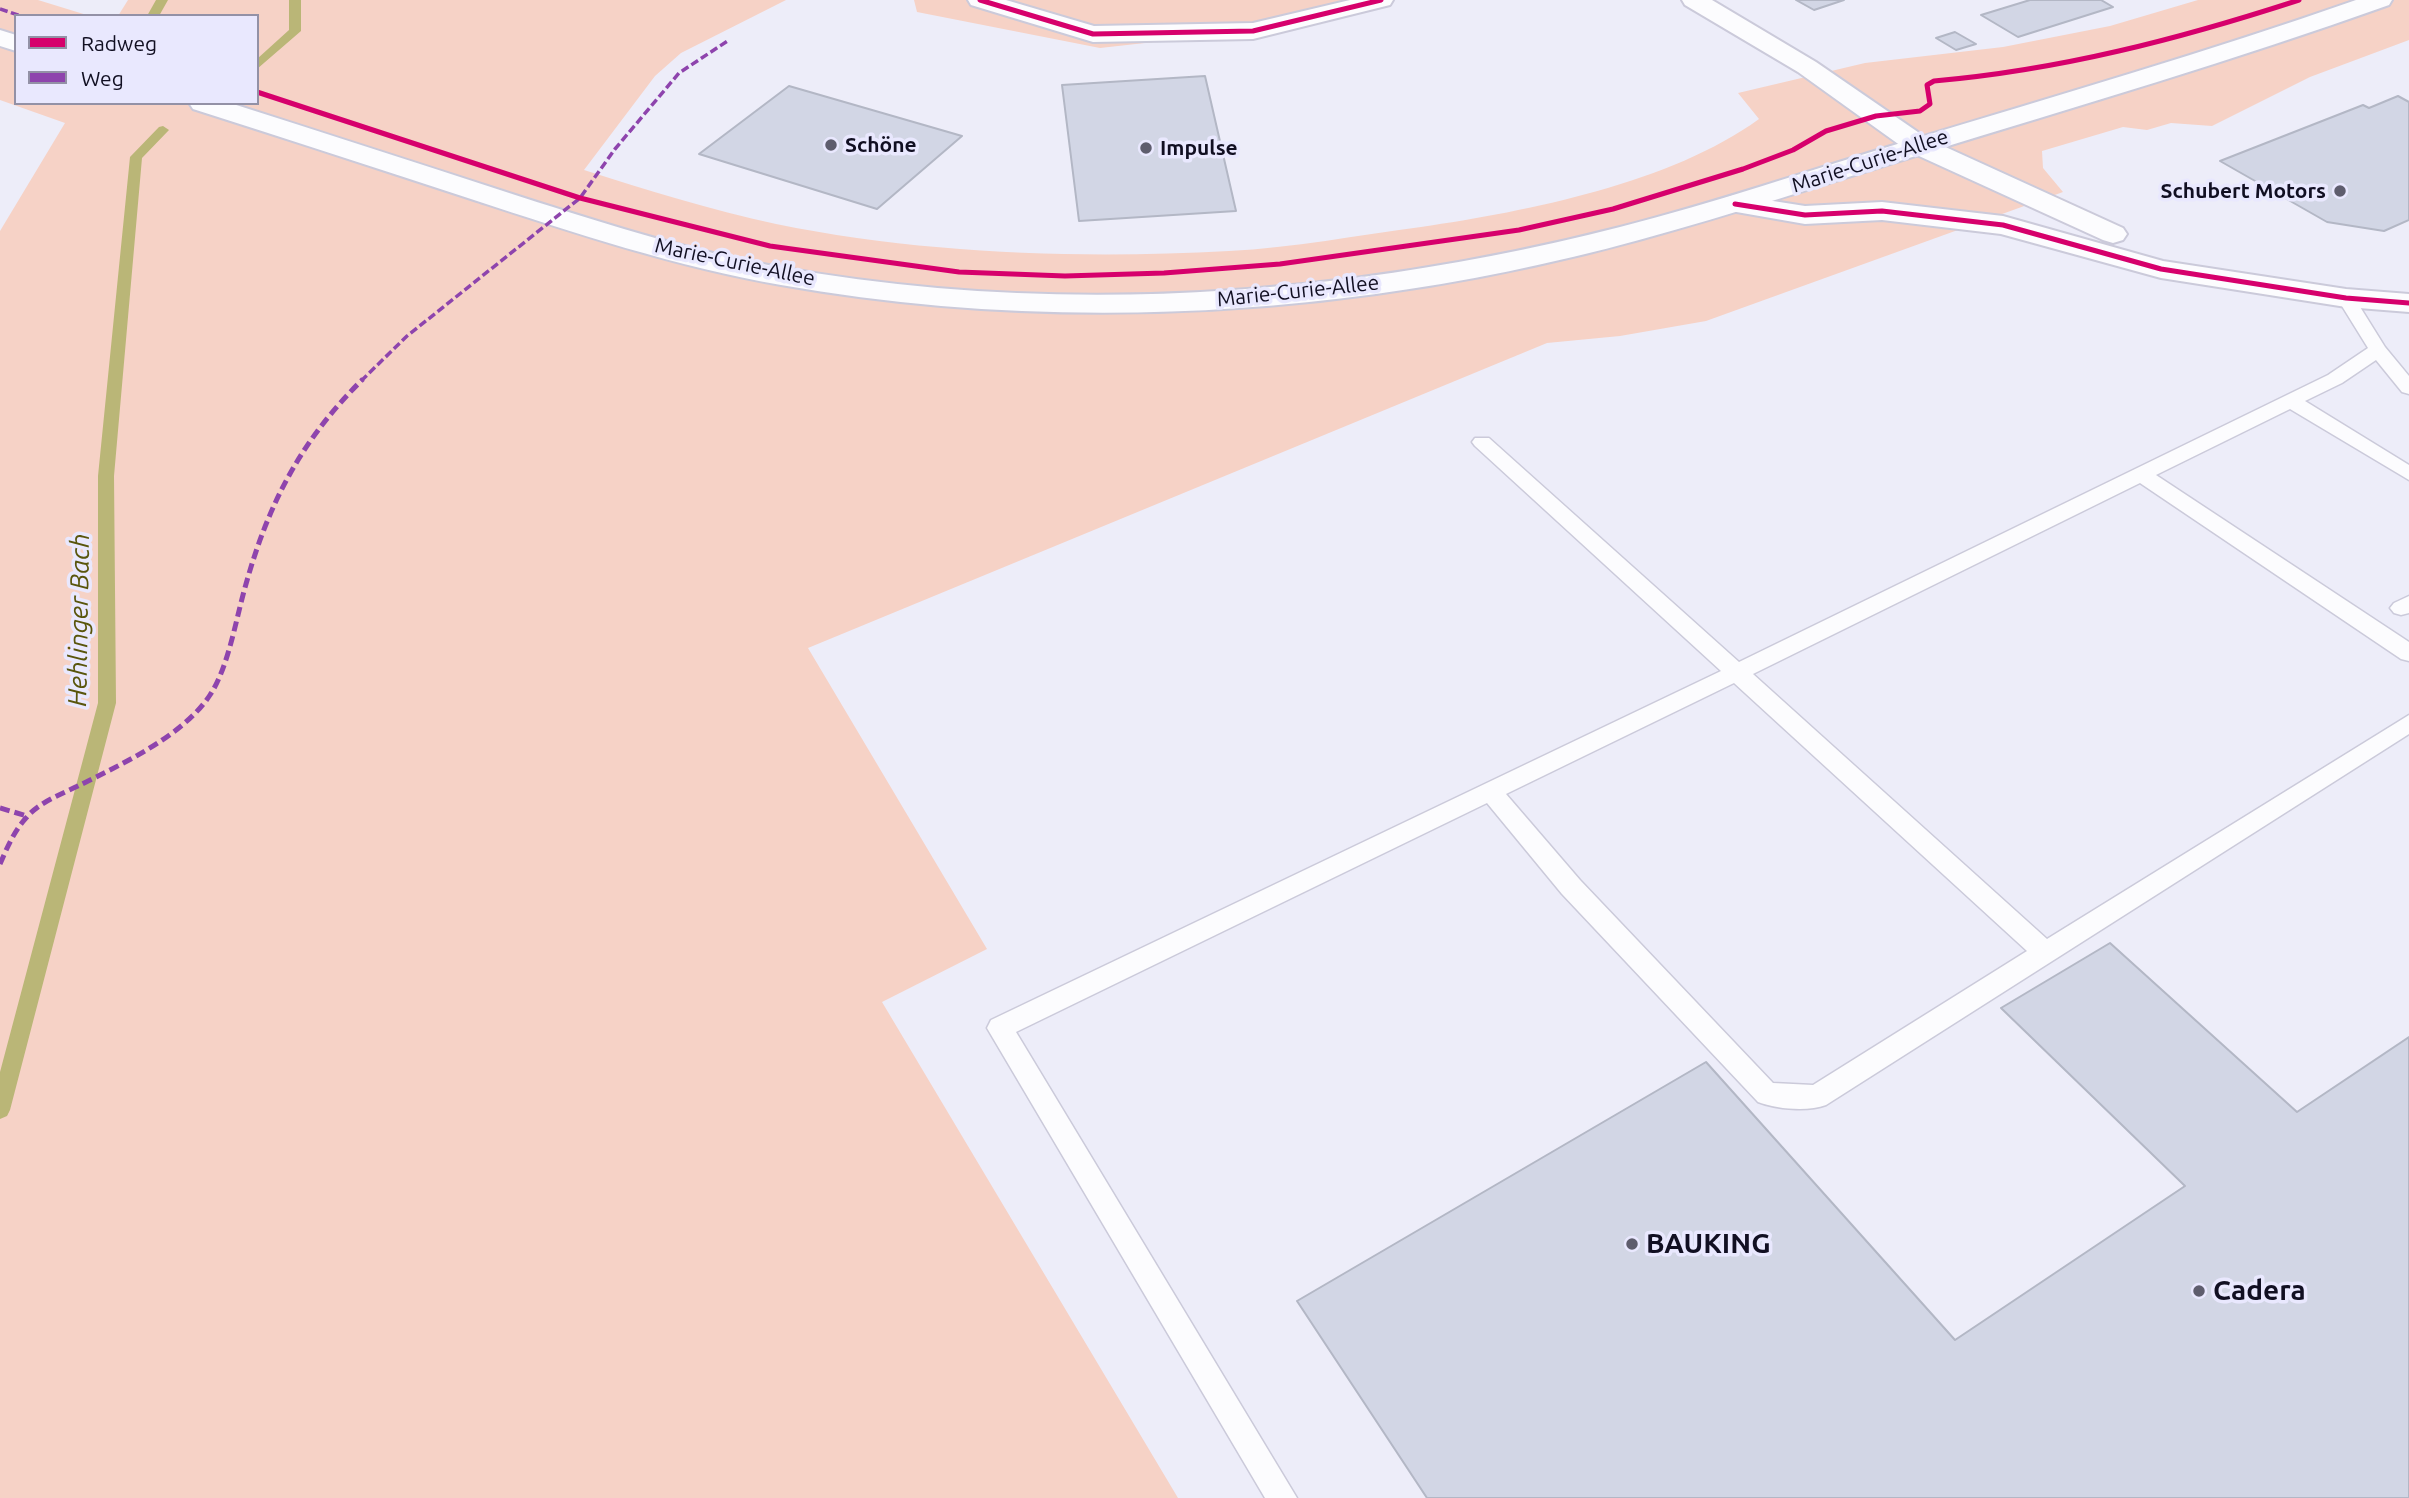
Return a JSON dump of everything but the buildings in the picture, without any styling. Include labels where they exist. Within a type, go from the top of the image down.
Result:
[{"type":"main road","points":[[980,0],[1093,34],[1253,30],[1381,0]]},
{"type":"main road","points":[[1693,0],[1807,67],[1917,145],[1962,191],[2003,225]]},
{"type":"main road","name":"Marie-Curie-Allee","points":[[208,105],[556,217],[674,251],[779,275],[923,296],[1024,303],[1139,303],[1242,299],[1364,286],[1525,258],[1629,234],[2249,46],[2380,0]]},
{"type":"main road","points":[[1917,145],[2084,222],[2225,281]]},
{"type":"main road","points":[[1735,204],[1805,215],[1882,211],[2003,225],[2134,262],[2225,281],[2346,298],[2409,303]]},
{"type":"lane","points":[[2346,298],[2378,350],[2409,388]]},
{"type":"lane","points":[[1282,1498],[1000,1028],[1738,672],[2335,379],[2378,350]]},
{"type":"lane","points":[[2290,400],[2409,474]]},
{"type":"lane","points":[[1482,442],[2045,952]]},
{"type":"lane","points":[[2140,474],[2409,653]]},
{"type":"lane","points":[[1490,791],[1571,887],[1767,1094],[1816,1097],[2409,723]]},
{"type":"shaded area","points":[[0,0],[38,0],[84,14],[14,14],[14,105],[0,100]]},
{"type":"shaded area","points":[[128,0],[786,0],[681,53],[655,76],[584,170],[776,224],[888,242],[1059,254],[1229,251],[1325,241],[1463,220],[1552,203],[1597,191],[1684,161],[1759,119],[1738,93],[1865,63],[2003,47],[2110,26],[2198,0],[2409,0],[2409,40],[2310,77],[2212,126],[2171,123],[2147,130],[2123,127],[2042,151],[2043,168],[2063,192],[1706,321],[1620,336],[1547,343],[808,648],[987,949],[882,1002],[1178,1498],[0,1498],[0,231],[65,123],[14,105],[259,105],[259,14],[119,14]]},
{"type":"shaded area","points":[[914,0],[1381,0],[1253,31],[1100,48],[917,12]]},
{"type":"waterway","points":[[154,14],[162,0]]},
{"type":"waterway","name":"Hehlinger Bach","points":[[259,64],[295,31],[295,0]]},
{"type":"waterway","name":"Hehlinger Bach","points":[[0,1110],[107,703],[106,476],[136,157],[163,130]]},
{"type":"marked path","points":[[0,9],[15,14]]},
{"type":"marked path","points":[[0,864],[13,835],[27,816],[49,800],[132,759],[190,718],[210,695],[221,672],[260,534],[272,505],[306,447],[348,394],[407,336],[580,198],[615,149],[679,73],[729,40]]},
{"type":"marked path","points":[[0,808],[27,816]]},
{"type":"cycle path","points":[[980,0],[1093,34],[1253,31],[1381,0]]},
{"type":"cycle path","points":[[259,93],[580,198],[770,246],[959,272],[1065,276],[1164,273],[1280,264],[1519,230],[1613,209],[1743,169],[1793,150],[1826,131],[1876,116],[1920,111],[1930,104],[1927,85],[1934,81],[2027,71],[2119,52],[2165,41],[2299,0]]},
{"type":"cycle path","points":[[1735,204],[1805,215],[1882,211],[2003,225],[2161,269],[2346,298],[2409,303]]},
{"type":"place","name":"Schöne","points":[[831,145]]},
{"type":"place","name":"Impulse","points":[[1146,148]]},
{"type":"place","name":"Schubert Motors","points":[[2340,191]]},
{"type":"place","name":"BAUKING","points":[[1632,1244]]},
{"type":"place","name":"Cadera","points":[[2199,1291]]}]
